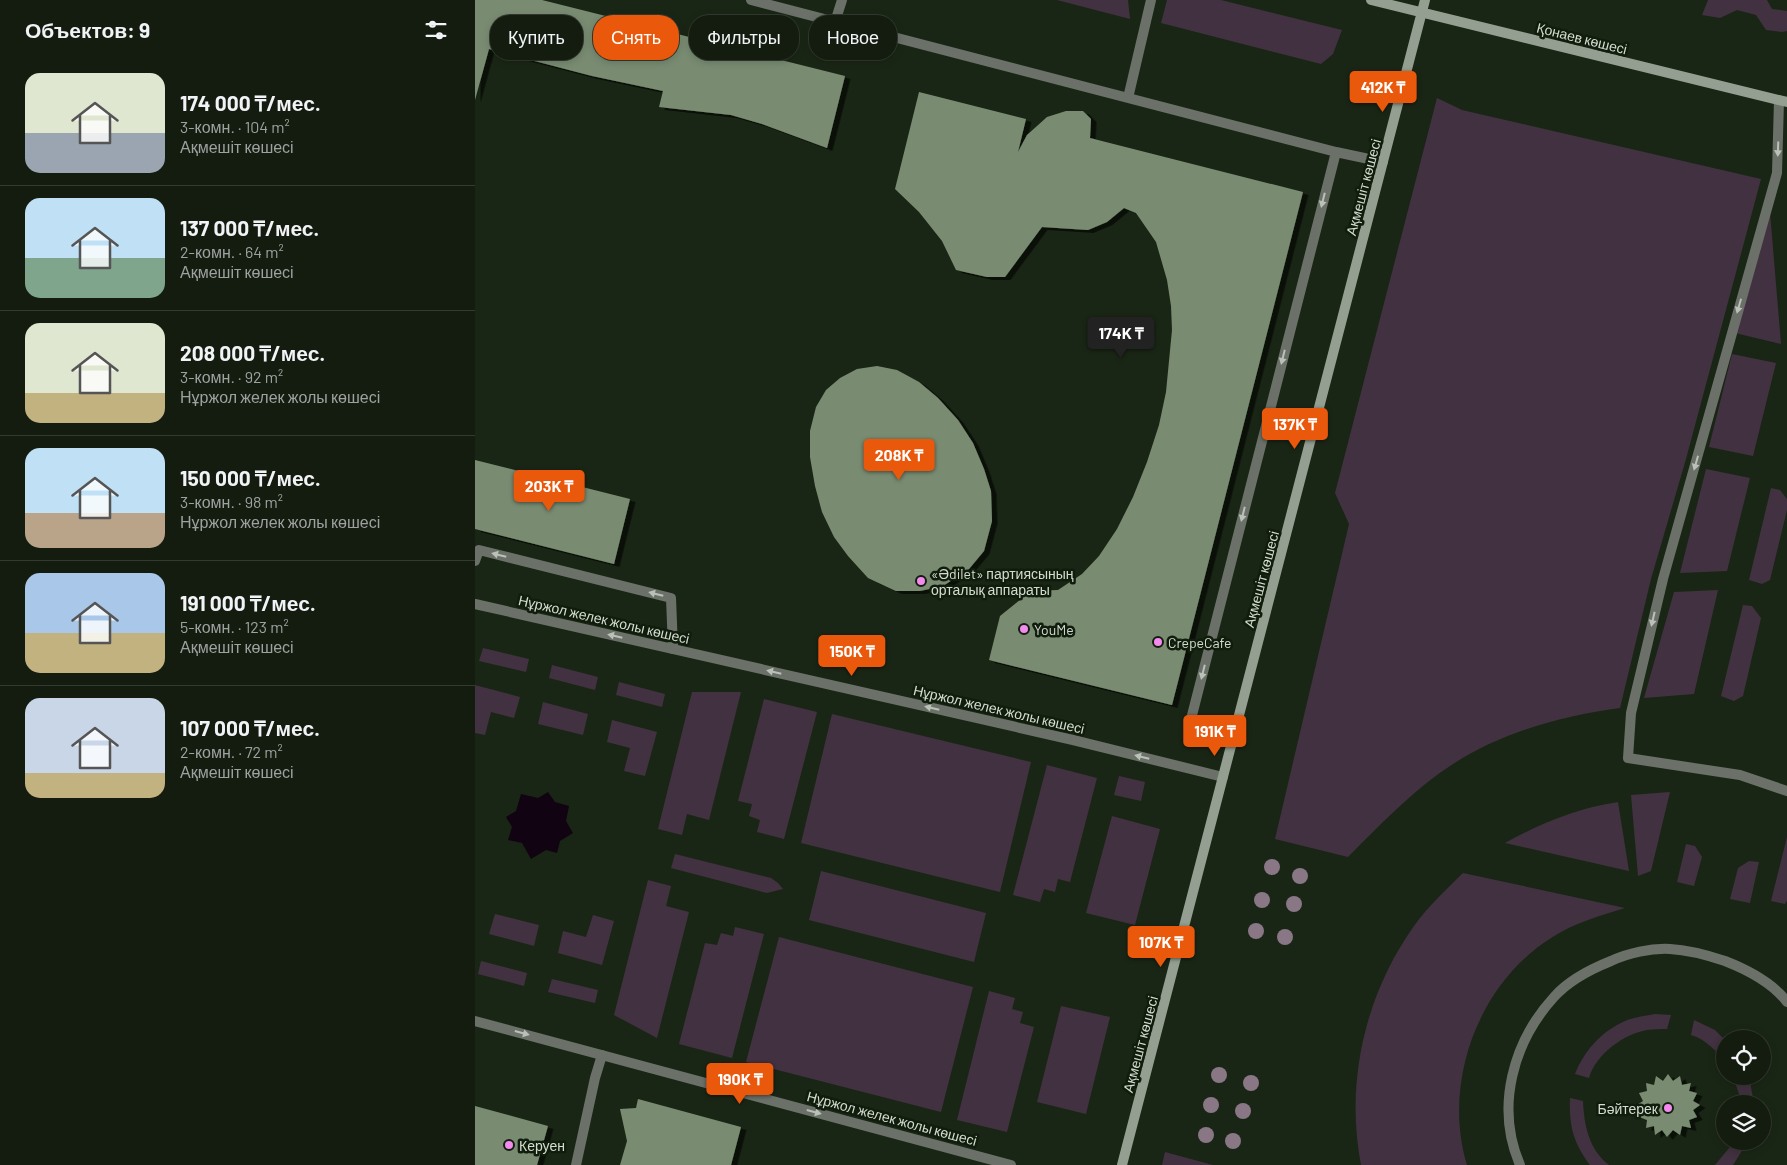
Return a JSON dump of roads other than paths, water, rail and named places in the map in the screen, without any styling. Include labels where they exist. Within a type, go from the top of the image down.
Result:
[{"type":"main road","name":"Қонаев көшесі","points":[[1371,0],[1783,101]]},
{"type":"main road","name":"Ақмешіт көшесі","points":[[1122,1165],[1425,0]]},
{"type":"street","points":[[751,0],[809,15]]},
{"type":"street","points":[[837,15],[842,0]]},
{"type":"street","points":[[1128,98],[1151,0]]},
{"type":"street","points":[[897,38],[1336,152],[1383,162]]},
{"type":"street","points":[[1783,101],[1777,173],[1663,579],[1631,713],[1628,758],[1740,775],[1787,791]]},
{"type":"street","points":[[1232,744],[1189,727],[1336,152]]},
{"type":"street","points":[[475,561],[479,550],[671,598],[673,649]]},
{"type":"street","name":"Нұржол желек жолы көшесі","points":[[475,604],[1073,740],[1223,777]]},
{"type":"street","points":[[1519,1165],[1513,1150],[1508,1109],[1513,1067],[1529,1028],[1539,1015],[1555,995],[1588,970],[1627,954],[1668,949],[1702,953],[1748,970],[1782,995],[1787,1002]]},
{"type":"street","name":"Нұржол желек жолы көшесі","points":[[475,1020],[1011,1165]]},
{"type":"street","points":[[576,1165],[602,1054]]},
{"type":"place","name":"«Әdilet» партиясының орталық аппараты","points":[[921,581]]},
{"type":"place","name":"YouMe","points":[[1024,629]]},
{"type":"place","name":"CrepeCafe","points":[[1158,642]]},
{"type":"place","name":"Бәйтерек","points":[[1668,1108]]},
{"type":"place","name":"Керуен","points":[[509,1145]]}]
